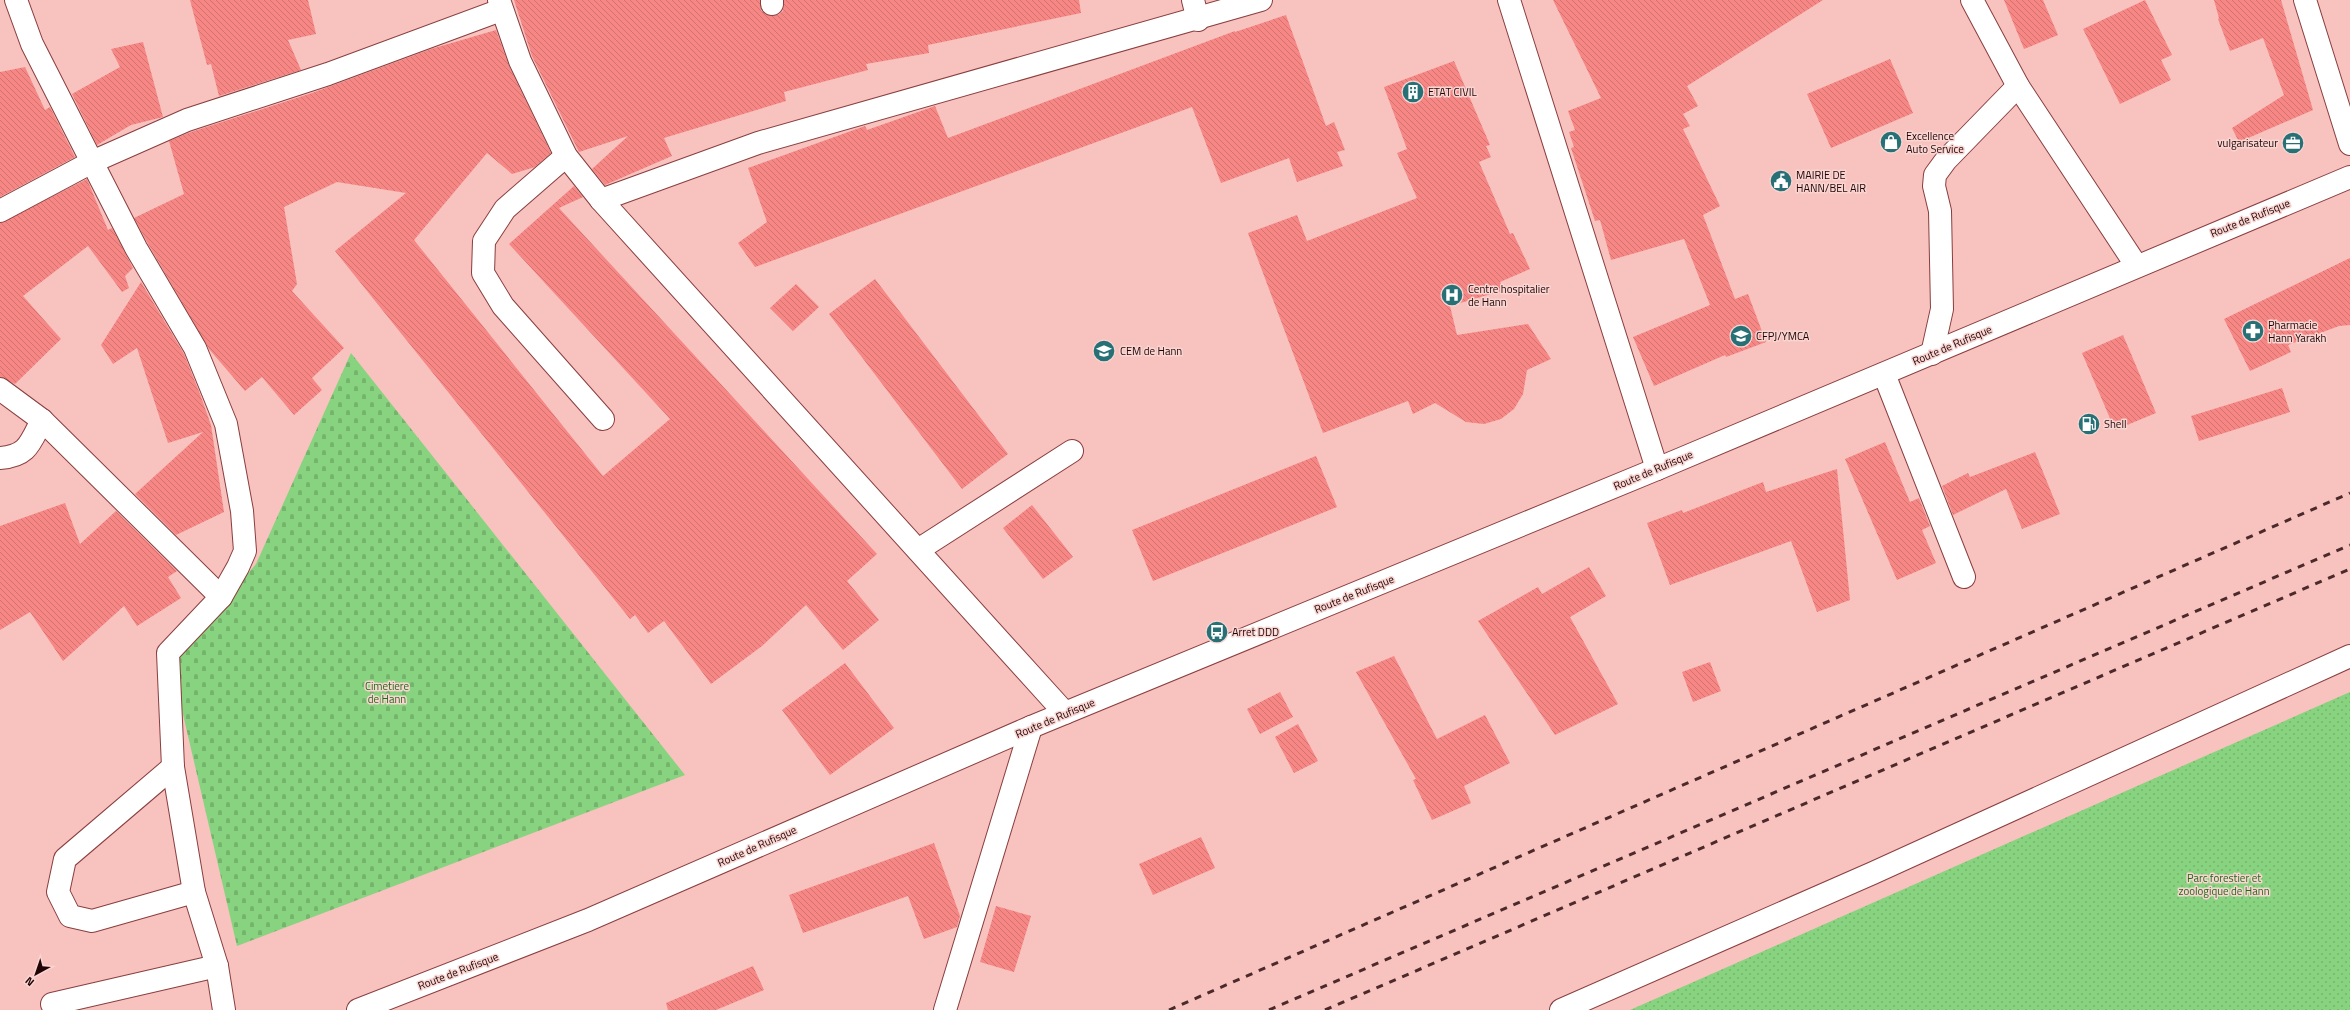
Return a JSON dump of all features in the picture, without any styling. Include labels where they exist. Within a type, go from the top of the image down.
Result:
[{"type":"street","points":[[16,0],[32,44],[136,248],[195,348],[226,424],[242,511],[245,551],[221,597],[168,653],[173,767],[194,892],[217,966],[224,1010]]},
{"type":"street","points":[[601,200],[758,143],[1196,10],[1261,0]]},
{"type":"street","points":[[1509,0],[1656,469]]},
{"type":"street","points":[[1972,0],[2018,86],[2136,265]]},
{"type":"street","points":[[2305,0],[2350,144]]},
{"type":"street","points":[[0,211],[92,162],[187,120],[328,74],[500,5],[520,61],[566,156],[601,200],[1065,713]]},
{"type":"street","points":[[1932,354],[1942,309],[1940,210],[1934,186],[1935,175],[1946,160],[2018,86]]},
{"type":"street","points":[[566,156],[505,209],[484,241],[483,273],[503,306],[603,419]]},
{"type":"street","name":"Route de Rufisque","points":[[358,1010],[588,920],[1031,727],[1932,354],[2136,265],[2350,177]]},
{"type":"street","points":[[1884,374],[1964,577]]},
{"type":"street","points":[[0,388],[42,420],[221,597]]},
{"type":"street","points":[[0,458],[12,457],[23,452],[29,446],[42,420]]},
{"type":"street","points":[[918,550],[1072,451]]},
{"type":"street","points":[[1561,1010],[1873,873],[2350,656]]},
{"type":"street","points":[[945,1010],[1031,727]]},
{"type":"street","points":[[173,767],[65,859],[58,892],[70,916],[92,921],[194,892]]},
{"type":"street","points":[[52,1004],[217,966]]},
{"type":"green space","name":"Cimetiere de Hann","points":[[351,353],[685,775],[237,946],[171,663],[256,564]]},
{"type":"green space","name":"Parc forestier et zoologique de Hann","points":[[2350,692],[2350,1010],[1630,1010]]},
{"type":"building","points":[[190,0],[308,0],[316,34],[288,40],[301,70],[219,96],[211,64],[207,65]]},
{"type":"building","points":[[514,0],[760,0],[761,11],[772,16],[778,15],[783,11],[784,0],[1079,0],[1081,13],[928,45],[929,53],[866,64],[868,70],[784,92],[786,101],[664,138],[672,156],[605,185],[592,169],[628,136],[579,152],[532,56]]},
{"type":"building","points":[[1553,0],[1823,0],[1687,86],[1698,106],[1683,114],[1690,126],[1683,129],[1720,206],[1703,215],[1735,299],[1748,294],[1766,342],[1726,357],[1725,355],[1654,386],[1633,337],[1710,305],[1684,239],[1611,260],[1600,220],[1595,221],[1571,148],[1574,147],[1569,132],[1575,130],[1568,111],[1601,98]]},
{"type":"building","points":[[2004,0],[2043,0],[2058,35],[2024,49]]},
{"type":"building","points":[[2145,0],[2172,55],[2161,60],[2171,80],[2120,104],[2083,29]]},
{"type":"building","points":[[2214,0],[2281,0],[2313,110],[2239,142],[2232,128],[2284,95],[2263,38],[2230,51],[2218,19]]},
{"type":"building","points":[[1286,15],[1326,126],[1334,122],[1345,150],[1337,152],[1343,166],[1297,182],[1289,158],[1221,183],[1192,107],[755,267],[738,243],[767,222],[748,168],[865,126],[867,130],[935,106],[948,138],[1235,31]]},
{"type":"building","points":[[496,30],[509,66],[551,153],[535,167],[512,174],[487,153],[414,240],[603,476],[670,419],[509,244],[574,186],[583,197],[559,208],[877,554],[847,581],[879,620],[843,650],[806,605],[762,646],[711,684],[664,621],[648,633],[635,615],[630,619],[335,251],[406,193],[337,182],[284,207],[297,284],[292,291],[344,348],[312,378],[322,390],[294,415],[262,377],[245,391],[209,349],[147,242],[134,218],[184,194],[169,141],[191,132],[312,93],[431,49]]},
{"type":"building","points":[[143,42],[163,117],[131,125],[97,145],[72,94],[120,67],[111,49]]},
{"type":"building","points":[[1890,59],[1913,113],[1831,148],[1807,94]]},
{"type":"building","name":"Centre hospitalier de Hann","points":[[1454,61],[1490,145],[1486,146],[1491,157],[1479,162],[1510,234],[1513,233],[1530,269],[1500,282],[1505,290],[1450,306],[1457,335],[1528,324],[1551,359],[1527,370],[1523,394],[1514,409],[1501,419],[1484,424],[1466,422],[1435,403],[1413,414],[1408,401],[1323,433],[1248,233],[1297,215],[1307,241],[1417,198],[1397,153],[1407,149],[1384,87]]},
{"type":"building","points":[[25,67],[45,110],[50,107],[75,157],[0,197],[0,72]]},
{"type":"building","points":[[87,179],[108,230],[112,228],[133,268],[125,276],[129,288],[122,292],[88,246],[23,296],[61,339],[15,384],[0,377],[0,223]]},
{"type":"building","points":[[2350,258],[2350,325],[2339,326],[2288,345],[2291,352],[2250,371],[2224,319]]},
{"type":"building","points":[[875,279],[1008,454],[962,489],[829,314]]},
{"type":"building","points":[[141,282],[184,354],[200,394],[211,425],[224,512],[176,535],[135,494],[203,432],[168,443],[137,348],[113,364],[101,345]]},
{"type":"building","points":[[796,284],[819,307],[793,331],[770,308]]},
{"type":"building","points":[[2123,335],[2156,413],[2115,430],[2082,353]]},
{"type":"building","points":[[2282,388],[2290,412],[2199,441],[2191,416]]},
{"type":"building","points":[[1885,442],[1910,502],[1919,498],[1930,526],[1922,530],[1936,563],[1897,580],[1845,459]]},
{"type":"building","points":[[2035,452],[2060,514],[2022,529],[2006,489],[1953,515],[1942,486],[1968,473],[1970,477]]},
{"type":"building","points":[[1316,456],[1337,507],[1153,581],[1132,530]]},
{"type":"building","points":[[1837,469],[1850,600],[1817,612],[1791,541],[1670,585],[1647,523],[1682,510],[1683,513],[1763,482],[1766,492]]},
{"type":"building","points":[[65,503],[80,544],[116,511],[177,571],[168,577],[181,598],[137,626],[124,606],[63,661],[30,612],[0,630],[0,526]]},
{"type":"building","points":[[1032,505],[1073,557],[1043,579],[1003,528]]},
{"type":"building","points":[[1589,567],[1606,596],[1570,617],[1618,704],[1555,735],[1478,621],[1538,587],[1542,594]]},
{"type":"building","points":[[1394,656],[1437,739],[1485,715],[1510,763],[1464,786],[1471,803],[1432,820],[1413,780],[1416,779],[1356,672]]},
{"type":"building","points":[[1710,662],[1721,691],[1693,702],[1682,672]]},
{"type":"building","points":[[845,663],[894,728],[830,775],[782,710]]},
{"type":"building","points":[[1280,692],[1293,717],[1260,734],[1247,709]]},
{"type":"building","points":[[1298,724],[1318,761],[1294,773],[1275,737]]},
{"type":"building","points":[[1201,837],[1215,868],[1153,895],[1139,864]]},
{"type":"building","points":[[934,843],[960,916],[957,927],[924,939],[908,896],[803,933],[789,895]]},
{"type":"building","points":[[996,906],[1031,916],[1014,972],[980,962]]},
{"type":"building","points":[[753,966],[764,990],[716,1010],[668,1010],[666,1003]]},
{"type":"railway","points":[[1169,1010],[2350,493]]},
{"type":"railway","points":[[1269,1010],[2350,545]]},
{"type":"railway","points":[[1325,1010],[2350,569]]},
{"type":"place","name":"ETAT CIVIL","points":[[1413,92]]},
{"type":"place","name":"Excellence Auto Service","points":[[1891,142]]},
{"type":"place","name":"vulgarisateur","points":[[2293,143]]},
{"type":"place","name":"MAIRIE DE HANN/BEL AIR","points":[[1781,181]]},
{"type":"place","name":"Centre hospitalier de Hann","points":[[1452,295]]},
{"type":"place","name":"Pharmacie Hann Yarakh","points":[[2253,331]]},
{"type":"place","name":"CFPJ/YMCA","points":[[1741,336]]},
{"type":"place","name":"CEM de Hann","points":[[1104,351]]},
{"type":"place","name":"Shell","points":[[2089,424]]},
{"type":"place","name":"Arret DDD","points":[[1217,632]]}]
